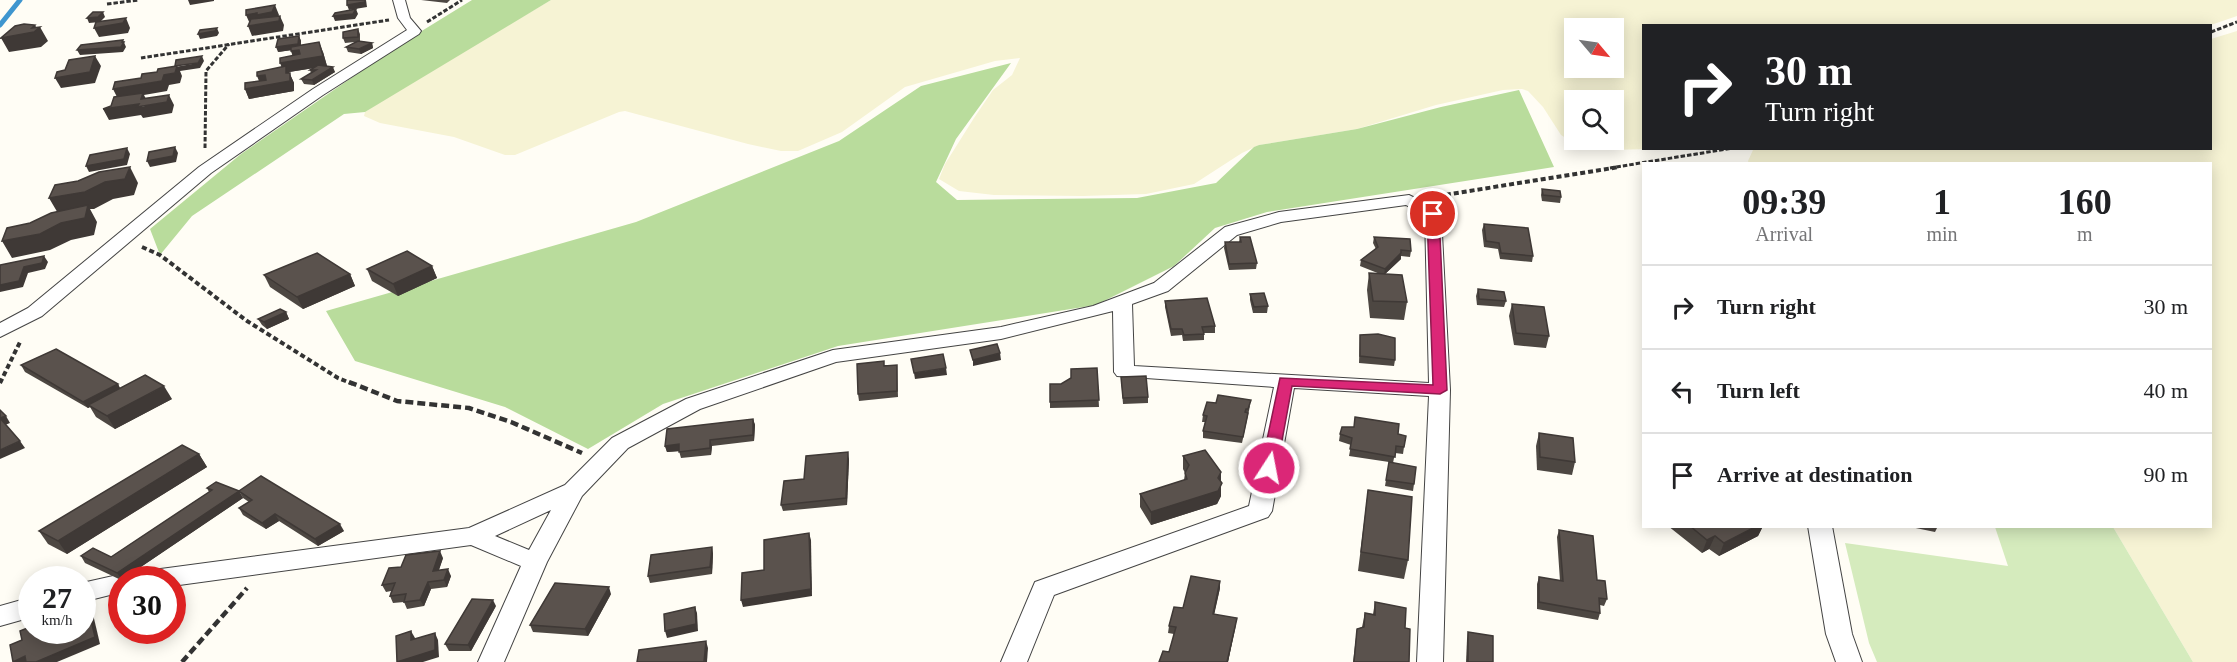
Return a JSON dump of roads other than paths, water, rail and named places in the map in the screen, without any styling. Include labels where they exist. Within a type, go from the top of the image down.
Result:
[{"type":"street","points":[[0,331],[35,312],[205,170],[318,92],[409,25],[399,0]]},
{"type":"street","points":[[490,662],[535,562],[573,490],[620,443],[693,404],[833,356],[1001,333],[1099,310],[1161,286],[1231,231],[1279,217],[1409,200],[1433,214],[1440,390],[1430,662]]},
{"type":"street","points":[[1122,301],[1124,372],[1440,390]]},
{"type":"street","points":[[1014,662],[1044,589],[1260,511],[1285,381]]},
{"type":"street","points":[[186,574],[473,536],[573,490]]},
{"type":"street","points":[[1820,528],[1839,633],[1849,662]]},
{"type":"street","points":[[473,536],[535,562]]},
{"type":"street","points":[[0,615],[18,610]]},
{"type":"waterway","points":[[0,25],[20,0]]}]
